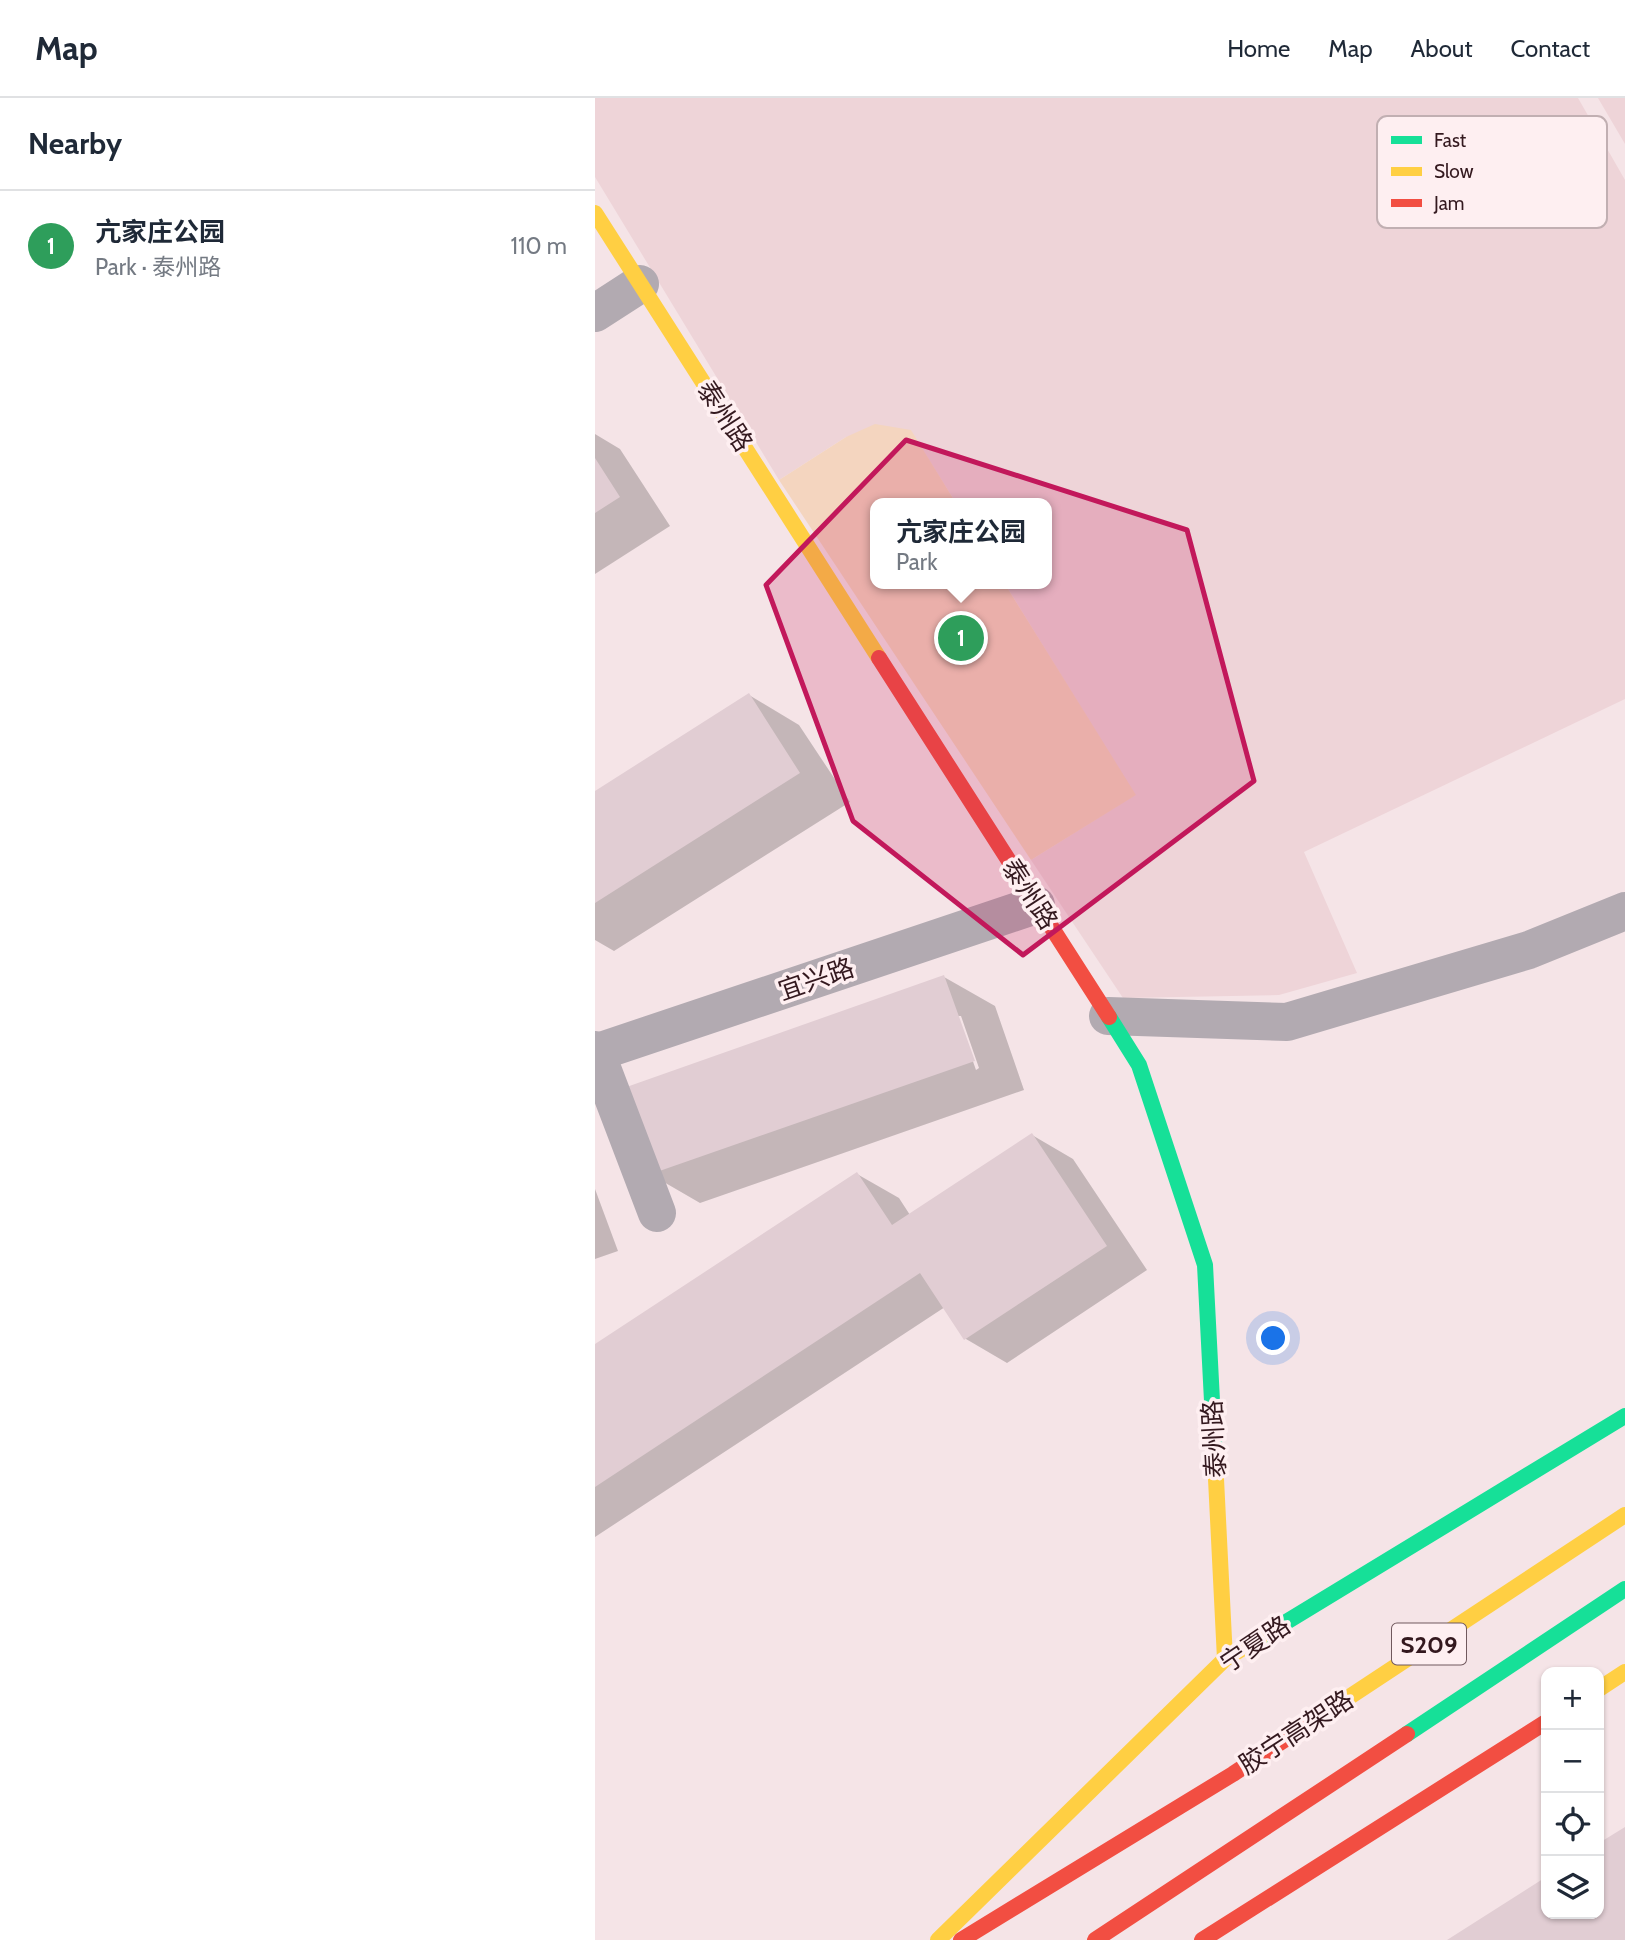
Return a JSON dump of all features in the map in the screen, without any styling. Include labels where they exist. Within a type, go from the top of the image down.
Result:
[{"type":"main road","name":"泰州路","points":[[595,213],[1139,1065],[1206,1265],[1225,1659]]},
{"type":"main road","name":"宁夏路","points":[[938,1940],[1225,1659],[1625,1416]]},
{"type":"main road","name":"胶宁高架路","points":[[961,1940],[1233,1774],[1625,1515]]},
{"type":"main road","name":"S209","points":[[1095,1940],[1625,1589]]},
{"type":"main road","points":[[1604,1686],[1625,1672]]},
{"type":"main road","points":[[1202,1940],[1541,1725]]},
{"type":"street","points":[[595,313],[640,284]]},
{"type":"street","name":"宜兴路","points":[[596,1052],[1036,905]]},
{"type":"street","points":[[1108,1016],[1287,1022],[1529,950],[1625,911]]},
{"type":"street","points":[[596,1052],[657,1213]]},
{"type":"highlighted area","points":[[906,440],[1187,530],[1254,781],[1023,955],[853,821],[766,585]]},
{"type":"shaded area","points":[[595,98],[1578,98],[1588,116],[1377,116],[1377,228],[1607,228],[1607,149],[1625,180],[1625,699],[1304,852],[1357,973],[1279,995],[1123,998],[1031,860],[1135,795],[1008,589],[1052,589],[1052,498],[953,498],[911,431],[846,437],[779,480],[595,177]]},
{"type":"shaded area","points":[[1598,98],[1625,98],[1625,144]]},
{"type":"shaded area","points":[[875,424],[911,430],[953,498],[870,498],[870,589],[1008,589],[1136,795],[1031,860],[779,480],[846,437]]},
{"type":"building","points":[[595,458],[620,497],[595,513]]},
{"type":"building","points":[[749,693],[800,773],[595,903],[595,791]]},
{"type":"building","points":[[944,975],[975,1061],[648,1175],[618,1090]]},
{"type":"building","points":[[1032,1133],[1107,1246],[964,1340],[920,1273],[595,1487],[595,1344],[857,1172],[892,1225]]},
{"type":"building","points":[[1625,1827],[1625,1940],[1447,1940],[1541,1880],[1541,1919],[1604,1919],[1604,1840]]},
{"type":"traffic: fast","points":[[1109,1017],[1139,1065],[1205,1265],[1215,1459]]},
{"type":"traffic: fast","points":[[1260,1638],[1625,1416]]},
{"type":"traffic: fast","points":[[1407,1734],[1625,1589]]},
{"type":"traffic: slow","points":[[595,213],[879,658]]},
{"type":"traffic: slow","points":[[1215,1459],[1225,1659]]},
{"type":"traffic: slow","points":[[1319,1717],[1625,1515]]},
{"type":"traffic: slow","points":[[938,1940],[1225,1659],[1260,1638]]},
{"type":"traffic: slow","points":[[1604,1686],[1625,1672]]},
{"type":"traffic: jam","points":[[879,658],[1109,1017]]},
{"type":"traffic: jam","points":[[961,1940],[1233,1774],[1319,1717]]},
{"type":"traffic: jam","points":[[1202,1940],[1541,1725]]},
{"type":"traffic: jam","points":[[1095,1940],[1407,1734]]},
{"type":"place","name":"亢家庄公园","points":[[961,638]]}]
